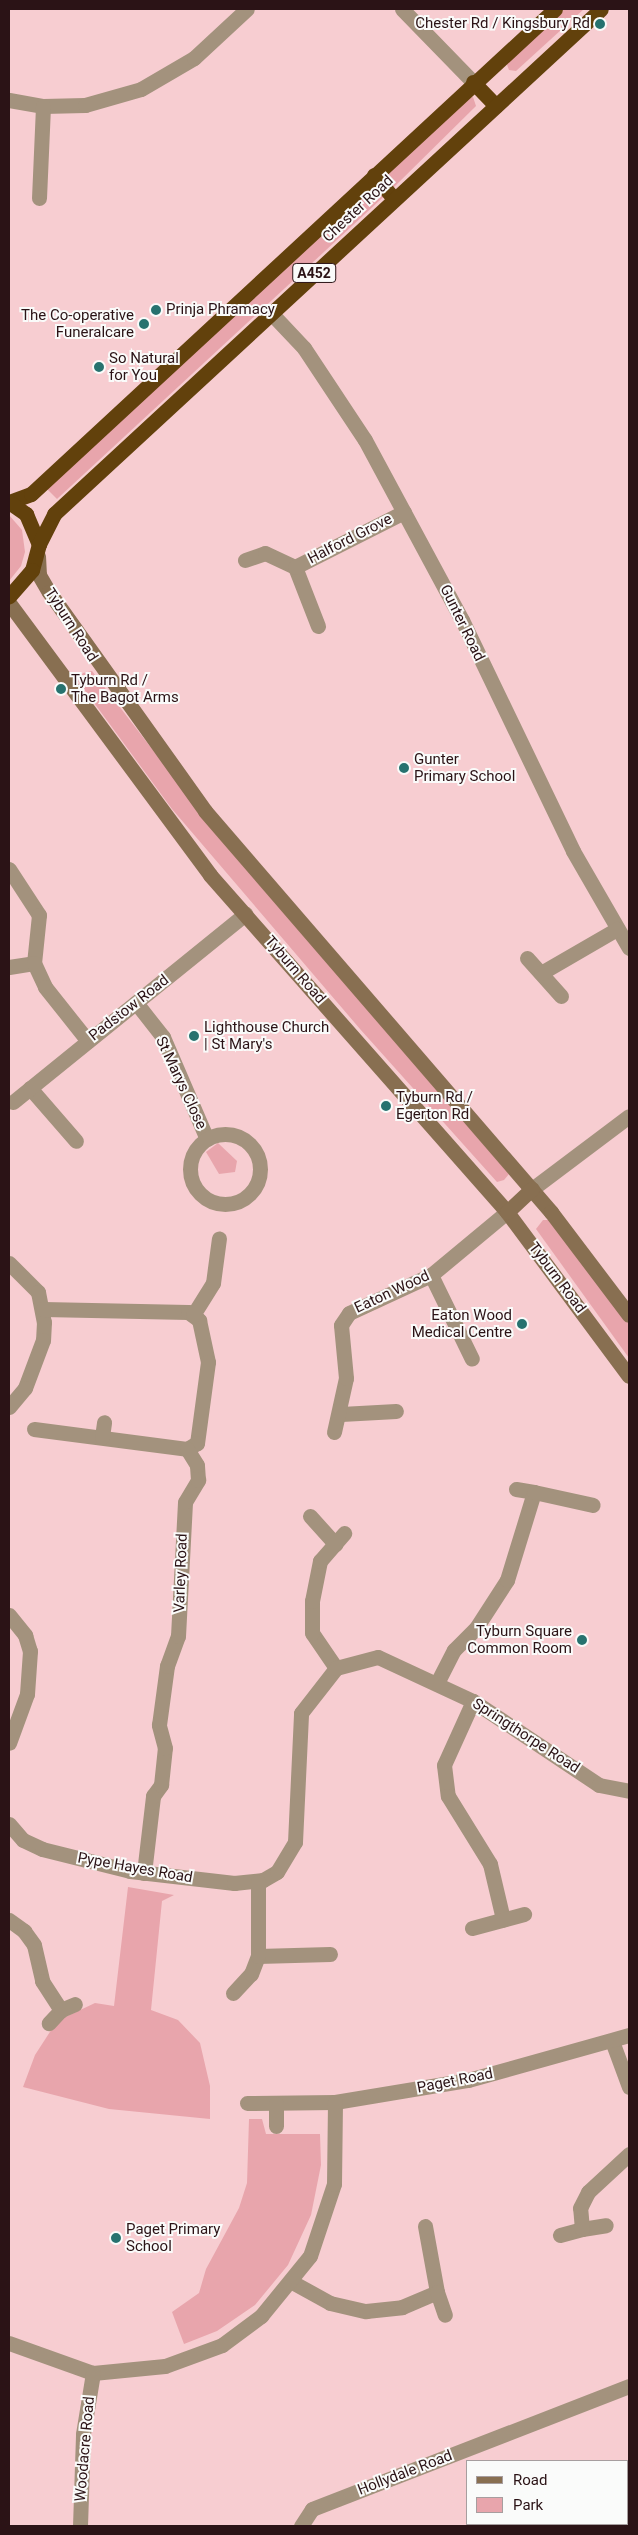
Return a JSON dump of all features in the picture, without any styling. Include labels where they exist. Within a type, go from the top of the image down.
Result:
[{"type":"highway","name":"Chester Road","points":[[9,502],[31,494],[473,82],[555,9]]},
{"type":"highway","name":"Chester Road","points":[[9,596],[24,582],[54,514],[600,9]]},
{"type":"highway","points":[[473,82],[496,106]]},
{"type":"highway","points":[[374,175],[394,199]]},
{"type":"highway","points":[[9,502],[26,514],[39,550]]},
{"type":"main road","name":"Tyburn Road","points":[[39,550],[39,575],[53,599],[205,811],[532,1189],[629,1314]]},
{"type":"main road","name":"Tyburn Road","points":[[9,602],[140,785],[245,914],[507,1212],[629,1376]]},
{"type":"main road","points":[[507,1212],[532,1189]]},
{"type":"street","points":[[9,100],[43,106],[85,105],[140,89],[194,58],[247,9]]},
{"type":"street","points":[[402,9],[473,82]]},
{"type":"street","points":[[39,198],[43,106]]},
{"type":"street","name":"Gunter Road","points":[[271,313],[319,371],[365,440],[404,512],[573,851],[629,948]]},
{"type":"street","name":"Halford Grove","points":[[295,567],[404,512]]},
{"type":"street","name":"Halford Grove","points":[[245,560],[265,553],[295,567],[318,626]]},
{"type":"street","points":[[9,869],[39,914],[34,963],[45,987],[88,1041]]},
{"type":"street","name":"Padstow Road","points":[[13,1102],[137,1004],[245,914]]},
{"type":"street","points":[[541,973],[617,929]]},
{"type":"street","points":[[527,958],[561,996]]},
{"type":"street","points":[[9,967],[34,963]]},
{"type":"street","name":"St Marys Close","points":[[137,1004],[162,1037],[207,1139]]},
{"type":"street","points":[[30,1088],[76,1141]]},
{"type":"street","points":[[532,1189],[629,1116]]},
{"type":"street","name":"St Marys Close","points":[[224,1134],[238,1136],[258,1157],[255,1187],[243,1199],[224,1204],[207,1199],[196,1188],[190,1168],[193,1155],[207,1139],[224,1134]]},
{"type":"street","name":"Eaton Wood","points":[[334,1432],[341,1414],[346,1378],[340,1340],[349,1312],[431,1275],[507,1212]]},
{"type":"street","points":[[193,1315],[213,1284],[219,1238]]},
{"type":"street","points":[[9,1263],[38,1292],[43,1309],[43,1340],[25,1388],[9,1407]]},
{"type":"street","points":[[431,1275],[472,1359]]},
{"type":"street","points":[[34,1429],[103,1430],[187,1449],[197,1443],[208,1362],[200,1320],[193,1315],[43,1309]]},
{"type":"street","points":[[341,1414],[396,1411]]},
{"type":"street","name":"Varley Road","points":[[144,1873],[153,1796],[161,1785],[164,1748],[159,1725],[167,1666],[178,1636],[185,1502],[198,1480],[197,1465],[187,1449]]},
{"type":"street","points":[[516,1489],[592,1505]]},
{"type":"street","points":[[437,1683],[454,1650],[476,1628],[507,1580],[534,1492]]},
{"type":"street","points":[[234,1993],[250,1974],[258,1956],[264,1879],[296,1842],[301,1713],[336,1668],[312,1633],[312,1601],[320,1561],[340,1538],[310,1516]]},
{"type":"street","points":[[9,1615],[25,1635],[30,1651],[27,1694],[9,1743]]},
{"type":"street","name":"Springthorpe Road","points":[[336,1668],[378,1657],[473,1701],[599,1785],[622,1791]]},
{"type":"street","points":[[473,1701],[444,1764],[448,1796],[490,1864],[504,1919]]},
{"type":"street","name":"Pype Hayes Road","points":[[9,1824],[23,1840],[42,1849],[144,1873],[264,1879]]},
{"type":"street","points":[[472,1928],[524,1914]]},
{"type":"street","points":[[9,1920],[24,1931],[34,1945],[42,1981],[61,2010]]},
{"type":"street","points":[[258,1956],[330,1954]]},
{"type":"street","points":[[49,2023],[61,2010],[75,2004]]},
{"type":"street","name":"Paget Road","points":[[247,2103],[335,2102],[468,2080],[629,2035]]},
{"type":"street","points":[[612,2041],[629,2087]]},
{"type":"street","points":[[9,2343],[50,2361],[92,2373],[165,2366],[222,2345],[261,2316],[292,2282],[310,2256],[329,2209],[334,2184],[335,2102]]},
{"type":"street","points":[[276,2104],[276,2126]]},
{"type":"street","points":[[582,2229],[580,2208],[588,2192],[629,2154]]},
{"type":"street","points":[[560,2235],[606,2225]]},
{"type":"street","points":[[425,2226],[437,2292],[445,2315]]},
{"type":"street","points":[[292,2282],[330,2304],[366,2311],[402,2306],[437,2292]]},
{"type":"street","name":"Woodacre Road","points":[[80,2526],[83,2434],[92,2373]]},
{"type":"street","name":"Hollydale Road","points":[[301,2526],[312,2509],[629,2386]]},
{"type":"green space","points":[[563,9],[584,9],[516,71],[509,70],[506,62]]},
{"type":"green space","points":[[473,97],[476,106],[392,189],[57,499],[47,489],[466,98]]},
{"type":"green space","points":[[9,515],[22,530],[25,552],[21,566],[9,581]]},
{"type":"green space","points":[[92,671],[226,845],[509,1174],[504,1180],[497,1182],[360,1029],[172,809],[78,681],[83,673]]},
{"type":"green space","points":[[218,1143],[237,1161],[235,1172],[219,1174],[206,1152]]},
{"type":"green space","points":[[543,1220],[551,1220],[629,1324],[629,1358],[536,1229]]},
{"type":"green space","points":[[128,1887],[174,1895],[162,1901],[151,2010],[178,2020],[200,2043],[210,2086],[210,2119],[109,2109],[23,2087],[35,2055],[57,2021],[95,2003],[114,2006]]},
{"type":"green space","points":[[249,2119],[262,2119],[266,2134],[320,2134],[321,2165],[311,2215],[288,2265],[255,2305],[217,2331],[184,2344],[172,2312],[199,2293],[206,2269],[239,2208],[247,2183]]},
{"type":"place","name":"Chester Rd / Kingsbury Rd","points":[[600,24]]},
{"type":"place","name":"Prinja Phramacy","points":[[156,310]]},
{"type":"place","name":"The Co-operative Funeralcare","points":[[144,324]]},
{"type":"place","name":"So Natural for You","points":[[99,367]]},
{"type":"place","name":"Tyburn Rd / The Bagot Arms","points":[[61,689]]},
{"type":"place","name":"Gunter Primary School","points":[[404,768]]},
{"type":"place","name":"Lighthouse Church | St Mary's","points":[[194,1036]]},
{"type":"place","name":"Tyburn Rd / Egerton Rd","points":[[386,1106]]},
{"type":"place","name":"Eaton Wood Medical Centre","points":[[522,1324]]},
{"type":"place","name":"Tyburn Square Common Room","points":[[582,1640]]},
{"type":"place","name":"Paget Primary School","points":[[116,2238]]}]
